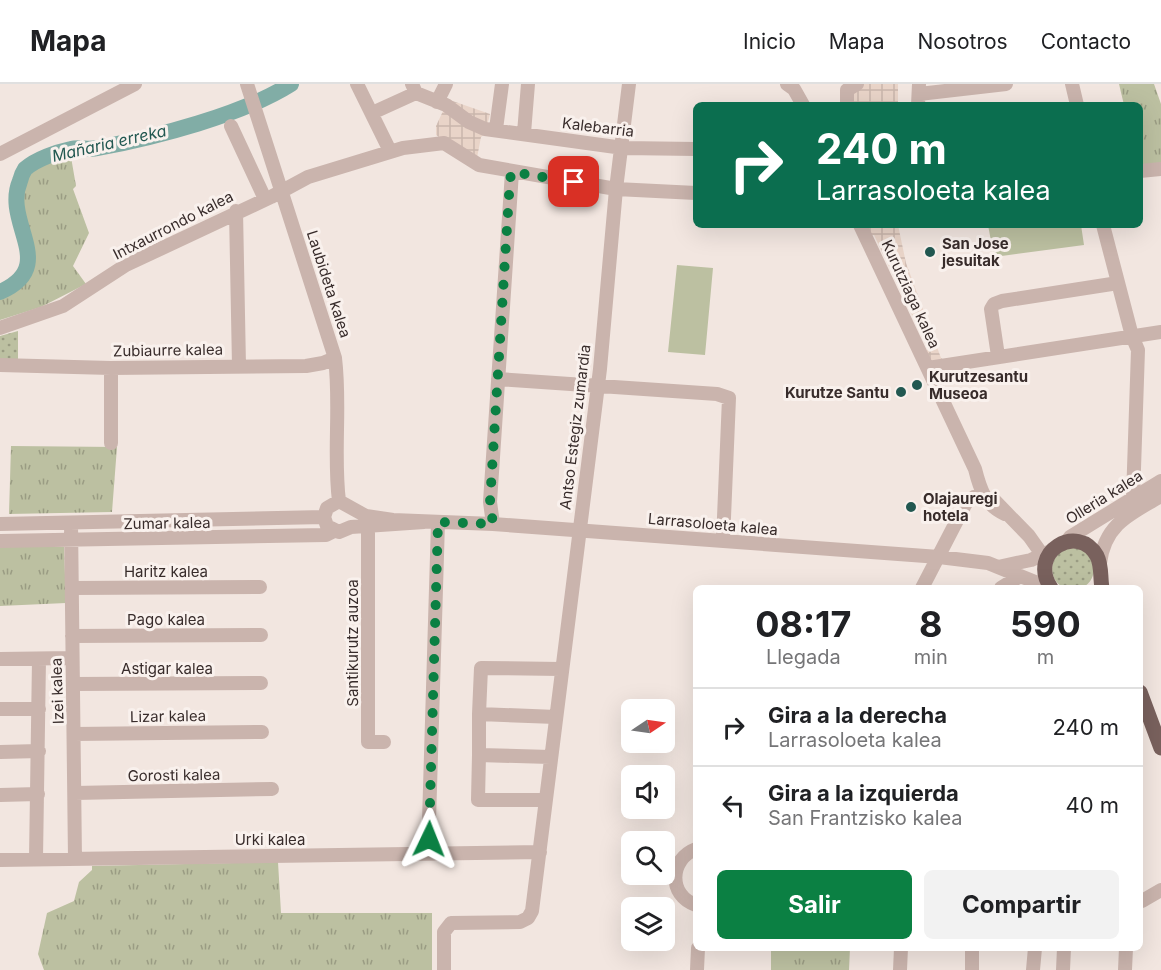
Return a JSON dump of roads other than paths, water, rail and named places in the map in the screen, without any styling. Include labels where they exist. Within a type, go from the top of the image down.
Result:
[{"type":"main road","points":[[1050,585],[1045,574],[1053,550],[1075,541],[1090,548],[1099,579]]},
{"type":"main road","points":[[1143,703],[1161,748]]},
{"type":"street","points":[[0,154],[135,84]]},
{"type":"street","name":"Laubideta kalea","points":[[247,84],[334,358],[338,393],[336,477],[339,501]]},
{"type":"street","points":[[357,84],[390,151]]},
{"type":"street","points":[[437,102],[446,84]]},
{"type":"street","points":[[496,129],[502,84]]},
{"type":"street","points":[[524,133],[528,84]]},
{"type":"street","name":"Antso Estegiz zumardia","points":[[444,970],[444,932],[451,923],[520,922],[528,918],[532,911],[598,386],[616,189],[623,148],[629,84]]},
{"type":"street","points":[[847,102],[848,90],[857,84]]},
{"type":"street","points":[[919,94],[965,86],[1006,84]]},
{"type":"street","points":[[1072,84],[1076,102]]},
{"type":"street","points":[[790,85],[801,102]]},
{"type":"street","points":[[372,113],[414,88]]},
{"type":"street","name":"Kalebarria","points":[[414,88],[446,105],[477,126],[623,148],[693,149]]},
{"type":"street","points":[[231,126],[265,199]]},
{"type":"street","name":"Intxaurrondo kalea","points":[[0,328],[63,306],[126,265],[265,199],[281,189],[327,170],[390,151],[444,143],[474,163],[512,172]]},
{"type":"street","points":[[1143,171],[1161,169]]},
{"type":"street","points":[[493,524],[490,502],[512,172],[616,189],[693,193]]},
{"type":"street","points":[[236,211],[239,366]]},
{"type":"street","name":"Kurutziaga kalea","points":[[861,228],[976,475],[978,497]]},
{"type":"street","points":[[1104,228],[1130,331],[1138,350],[1133,498],[1125,517]]},
{"type":"street","points":[[998,356],[991,309],[994,304],[1118,283]]},
{"type":"street","points":[[928,368],[1114,339],[1130,331],[1156,333]]},
{"type":"street","points":[[1138,350],[1156,333]]},
{"type":"street","name":"Zubiaurre kalea","points":[[0,365],[111,368],[306,366],[334,358]]},
{"type":"street","points":[[111,368],[111,442]]},
{"type":"street","points":[[498,380],[717,394],[729,398],[723,541]]},
{"type":"street","points":[[1134,466],[1142,476],[1161,481]]},
{"type":"street","name":"Olleria kalea","points":[[998,567],[1053,550],[1161,481]]},
{"type":"street","name":"Olleria kalea","points":[[1099,579],[1106,538],[1125,517],[1161,495]]},
{"type":"street","points":[[924,585],[966,503],[978,497],[995,510],[1005,514],[1029,536],[1053,550]]},
{"type":"street","points":[[339,501],[366,516],[431,522],[351,527],[343,532],[334,531],[327,526],[324,517],[330,504],[339,501]]},
{"type":"street","points":[[351,527],[354,519],[353,509]]},
{"type":"street","points":[[0,524],[324,517]]},
{"type":"street","points":[[428,854],[431,522]]},
{"type":"street","name":"Larrasoloeta kalea","points":[[431,522],[493,524],[939,557],[988,563],[1043,585]]},
{"type":"street","name":"Izei kalea","points":[[71,523],[75,859]]},
{"type":"street","name":"Santikurutz auzoa","points":[[368,527],[368,742],[384,742]]},
{"type":"street","name":"Zumar kalea","points":[[0,541],[260,538],[326,535],[334,531]]},
{"type":"street","points":[[1029,536],[1053,550]]},
{"type":"street","points":[[1006,585],[1020,576]]},
{"type":"street","name":"Haritz kalea","points":[[72,588],[260,587]]},
{"type":"street","name":"Pago kalea","points":[[72,636],[261,635]]},
{"type":"street","points":[[36,859],[39,658]]},
{"type":"street","points":[[0,659],[72,658]]},
{"type":"street","points":[[545,800],[478,800],[481,668],[561,669]]},
{"type":"street","name":"Astigar kalea","points":[[74,684],[261,683]]},
{"type":"street","points":[[0,709],[39,709]]},
{"type":"street","points":[[479,714],[556,717]]},
{"type":"street","name":"Lizar kalea","points":[[74,734],[262,732]]},
{"type":"street","points":[[0,752],[39,751]]},
{"type":"street","points":[[479,755],[550,757]]},
{"type":"street","name":"Gorosti kalea","points":[[75,793],[273,789]]},
{"type":"street","points":[[0,795],[38,794]]},
{"type":"street","points":[[693,851],[682,857],[675,873],[678,891],[684,899],[693,904]]},
{"type":"street","name":"Urki kalea","points":[[0,860],[540,852]]},
{"type":"street","points":[[1143,900],[1161,890]]},
{"type":"street","points":[[1143,901],[1161,905]]},
{"type":"street","points":[[697,970],[698,951]]},
{"type":"street","points":[[900,970],[901,951]]},
{"type":"street","points":[[972,951],[972,970]]},
{"type":"street","points":[[1033,970],[1035,951]]},
{"type":"street","points":[[1063,970],[1064,951]]},
{"type":"street","points":[[1125,970],[1126,951]]},
{"type":"waterway","name":"Mañaria erreka","points":[[0,292],[17,281],[26,270],[28,257],[26,242],[16,197],[22,175],[30,165],[65,150],[95,149],[198,124],[248,106],[291,84]]},
{"type":"place","name":"San Jose jesuitak","points":[[930,252]]},
{"type":"place","name":"Kurutzesantu Museoa","points":[[917,385]]},
{"type":"place","name":"Kurutze Santu","points":[[901,392]]},
{"type":"place","name":"Olajauregi hotela","points":[[911,507]]}]
